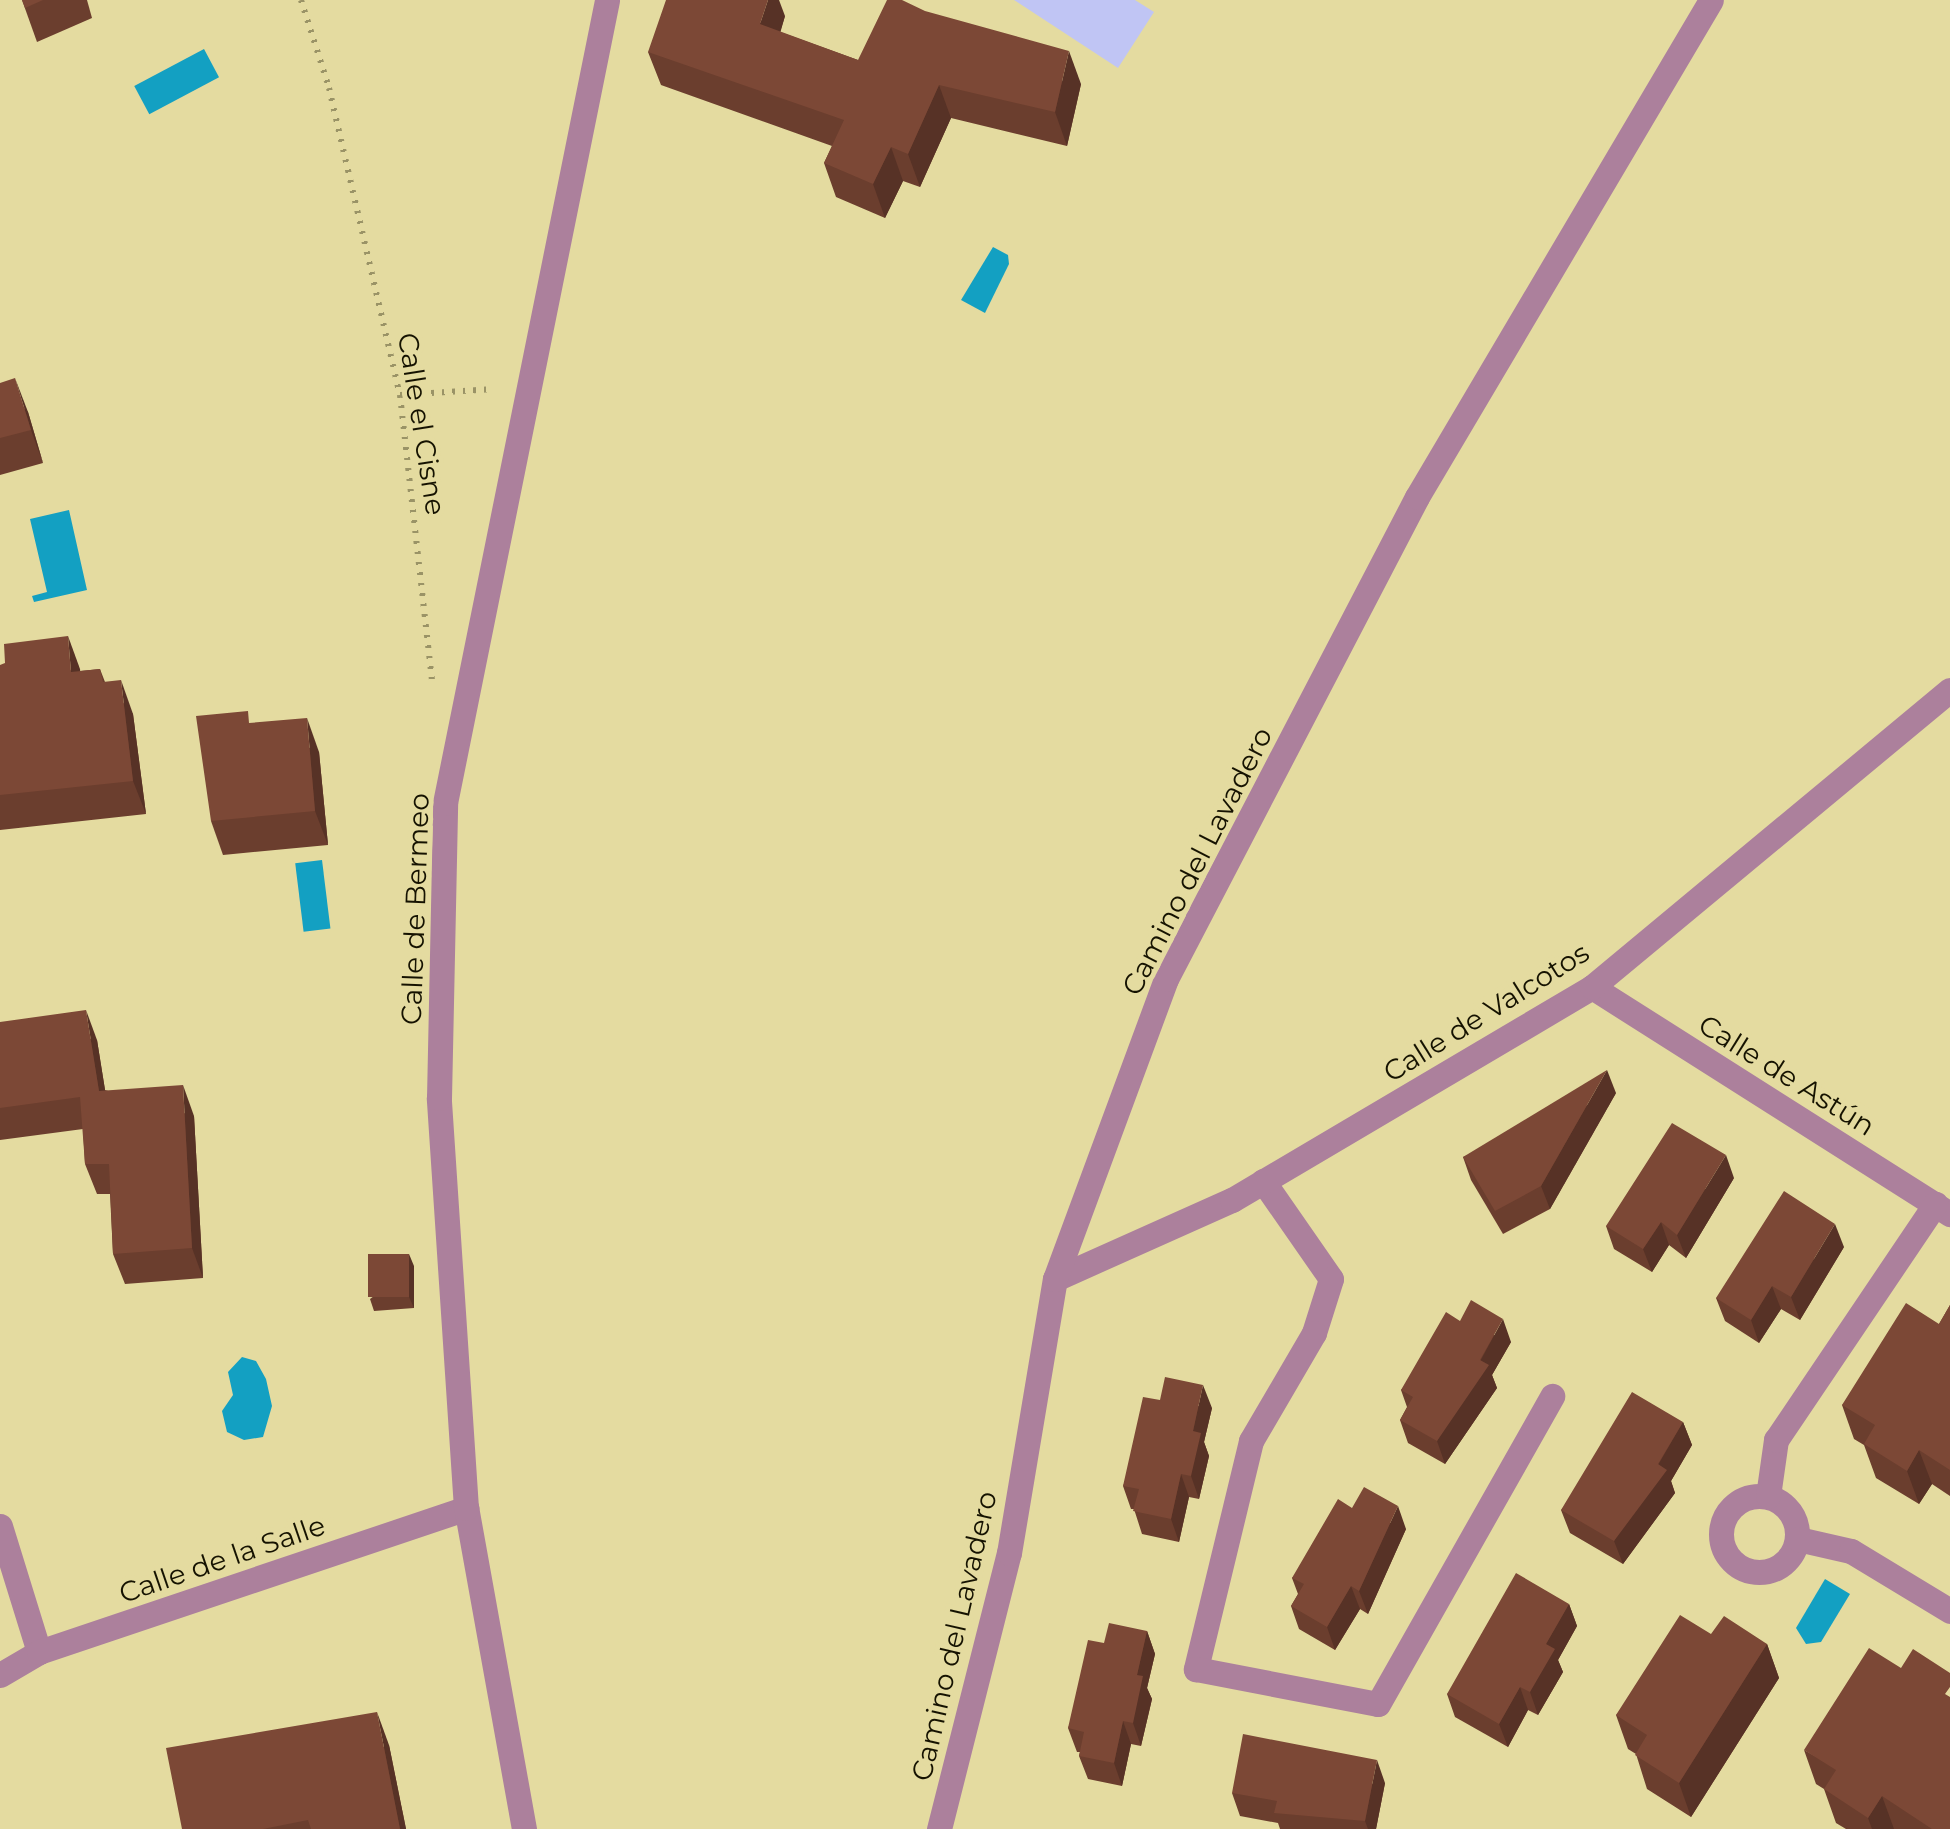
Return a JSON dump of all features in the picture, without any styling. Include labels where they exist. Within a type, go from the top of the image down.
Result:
[{"type":"street","name":"Calle de Bermeo","points":[[524,1829],[466,1508],[439,1098],[446,804],[607,0]]},
{"type":"street","name":"Camino del Lavadero","points":[[939,1829],[1009,1552],[1056,1279],[1166,979],[1417,497],[1710,0]]},
{"type":"street","name":"Calle de Valcotos","points":[[1056,1279],[1264,1181],[1592,987],[1950,690]]},
{"type":"street","name":"Calle de Astún","points":[[1592,987],[1942,1209]]},
{"type":"street","points":[[1264,1181],[1331,1280],[1314,1333],[1252,1441],[1196,1670],[1378,1704],[1552,1396]]},
{"type":"street","points":[[1768,1496],[1776,1440],[1942,1209]]},
{"type":"street","points":[[1768,1496],[1791,1512],[1798,1539],[1784,1564],[1758,1573],[1732,1562],[1720,1536],[1722,1521],[1740,1500],[1768,1496]]},
{"type":"street","name":"Calle de la Salle","points":[[0,1675],[39,1652],[466,1508]]},
{"type":"street","points":[[0,1526],[39,1652]]},
{"type":"street","points":[[1798,1539],[1851,1552],[1950,1610]]},
{"type":"path","name":"Calle el Cisne","points":[[301,0],[329,88],[400,395],[432,687]]},
{"type":"path","points":[[400,395],[529,388]]},
{"type":"shaded area","points":[[1014,0],[1135,0],[1154,12],[1118,68]]},
{"type":"shaded area","points":[[204,49],[219,77],[149,114],[134,86]]},
{"type":"shaded area","points":[[993,247],[1008,255],[1009,264],[985,313],[961,300]]},
{"type":"shaded area","points":[[69,510],[87,590],[34,602],[32,596],[47,592],[30,519]]},
{"type":"shaded area","points":[[322,860],[330,928],[304,932],[295,863]]},
{"type":"shaded area","points":[[242,1357],[256,1361],[266,1379],[272,1406],[263,1437],[244,1440],[227,1432],[222,1411],[233,1395],[228,1372]]},
{"type":"shaded area","points":[[1825,1579],[1850,1594],[1821,1642],[1806,1644],[1796,1628]]},
{"type":"building","points":[[22,0],[43,0],[25,8]]},
{"type":"building","points":[[666,0],[768,0],[760,24],[858,60],[887,0],[902,0],[925,11],[1069,51],[1055,112],[939,85],[908,154],[891,147],[873,184],[824,163],[844,120],[648,52]]},
{"type":"building","points":[[15,378],[31,430],[0,438],[0,383]]},
{"type":"building","points":[[68,636],[71,672],[100,669],[103,682],[121,680],[133,781],[0,795],[0,665],[5,663],[4,644]]},
{"type":"building","points":[[248,711],[249,723],[307,718],[315,811],[211,821],[196,716]]},
{"type":"building","points":[[86,1010],[99,1091],[183,1085],[192,1248],[113,1254],[109,1164],[85,1164],[80,1097],[0,1108],[0,1022]]},
{"type":"building","points":[[1607,1070],[1541,1186],[1495,1211],[1463,1157]]},
{"type":"building","points":[[1672,1123],[1726,1155],[1677,1235],[1661,1222],[1643,1249],[1606,1226]]},
{"type":"building","points":[[1784,1191],[1835,1224],[1791,1297],[1772,1286],[1751,1320],[1716,1298]]},
{"type":"building","points":[[368,1254],[409,1254],[409,1297],[368,1297]]},
{"type":"building","points":[[1471,1300],[1503,1319],[1480,1360],[1489,1365],[1437,1441],[1400,1420],[1413,1397],[1401,1390],[1446,1312],[1460,1321]]},
{"type":"building","points":[[1906,1303],[1939,1324],[1950,1305],[1950,1470],[1919,1450],[1907,1471],[1864,1444],[1875,1425],[1842,1405]]},
{"type":"building","points":[[1165,1377],[1203,1385],[1193,1431],[1201,1433],[1191,1476],[1181,1474],[1171,1519],[1133,1511],[1139,1489],[1123,1486],[1143,1397],[1160,1400]]},
{"type":"building","points":[[1632,1392],[1683,1422],[1658,1464],[1667,1470],[1614,1541],[1561,1510]]},
{"type":"building","points":[[1364,1487],[1398,1506],[1359,1591],[1351,1586],[1327,1627],[1291,1606],[1304,1584],[1292,1578],[1338,1499],[1352,1508]]},
{"type":"building","points":[[1516,1573],[1569,1604],[1546,1644],[1555,1649],[1530,1692],[1520,1687],[1499,1724],[1447,1694]]},
{"type":"building","points":[[1680,1615],[1711,1634],[1724,1616],[1767,1644],[1679,1783],[1635,1755],[1647,1735],[1616,1715]]},
{"type":"building","points":[[1109,1623],[1147,1631],[1137,1675],[1143,1676],[1133,1723],[1123,1721],[1114,1763],[1079,1756],[1084,1732],[1068,1728],[1088,1640],[1104,1643]]},
{"type":"building","points":[[1869,1648],[1901,1668],[1913,1649],[1950,1673],[1950,1687],[1945,1694],[1950,1697],[1950,1829],[1932,1829],[1882,1796],[1868,1818],[1824,1789],[1836,1770],[1804,1750]]},
{"type":"building","points":[[377,1712],[400,1829],[311,1829],[308,1820],[263,1829],[182,1829],[166,1748]]},
{"type":"building","points":[[1243,1734],[1377,1760],[1365,1821],[1274,1813],[1277,1801],[1232,1793]]}]
